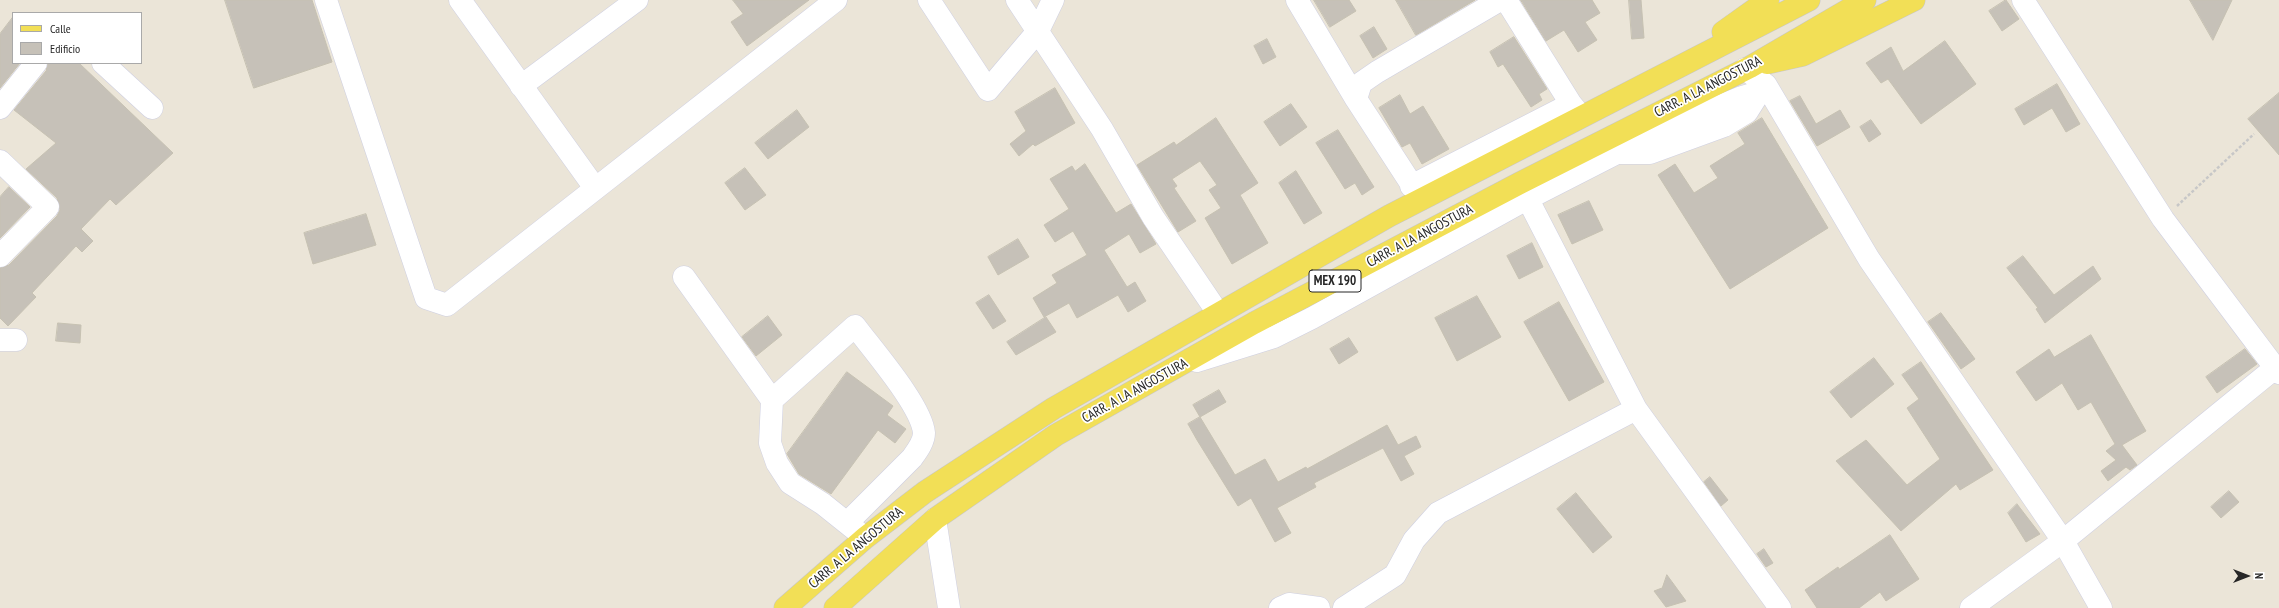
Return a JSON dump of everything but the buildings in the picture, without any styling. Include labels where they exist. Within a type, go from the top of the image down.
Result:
[{"type":"main road","points":[[1682,64],[1768,0]]},
{"type":"main road","name":"CARR. A LA ANGOSTURA","points":[[786,608],[865,538],[925,492],[1054,408],[1218,313],[1416,193],[1576,110],[1682,64],[1809,0]]},
{"type":"main road","name":"CARR. A LA ANGOSTURA","points":[[835,608],[935,519],[1056,435],[1254,323],[1523,191],[1747,68],[1865,0]]},
{"type":"main road","points":[[1747,68],[1798,57],[1914,0]]},
{"type":"street","points":[[326,0],[426,298],[447,305],[836,0]]},
{"type":"street","points":[[460,0],[595,188]]},
{"type":"street","points":[[521,86],[637,0]]},
{"type":"street","points":[[929,0],[988,90],[1038,31],[1053,0]]},
{"type":"street","points":[[1017,0],[1102,129],[1153,217],[1218,313]]},
{"type":"street","points":[[1297,0],[1356,99],[1416,193]]},
{"type":"street","points":[[1356,99],[1362,83],[1372,75],[1500,0]]},
{"type":"street","points":[[1506,0],[1576,110]]},
{"type":"street","points":[[1971,608],[2063,542],[2277,371],[2163,219],[2022,0]]},
{"type":"street","points":[[0,108],[35,64]]},
{"type":"street","points":[[105,64],[152,108]]},
{"type":"street","points":[[1747,68],[1766,85],[1747,112],[1724,126],[1650,153],[1617,153],[1523,191],[1636,409],[1780,608]]},
{"type":"street","points":[[1763,91],[1869,259],[2063,542],[2101,608]]},
{"type":"street","points":[[0,161],[48,207],[0,256]]},
{"type":"street","points":[[684,277],[772,400],[770,443],[780,468],[790,483],[823,504],[865,538]]},
{"type":"street","points":[[772,400],[855,326],[914,407],[924,433],[920,447],[912,458],[847,523]]},
{"type":"street","points":[[1344,608],[1395,575],[1414,540],[1438,513],[1636,409]]},
{"type":"street","points":[[935,519],[949,608]]},
{"type":"street","points":[[1280,608],[1289,604],[1319,608]]},
{"type":"path","points":[[2163,219],[2254,134]]}]
